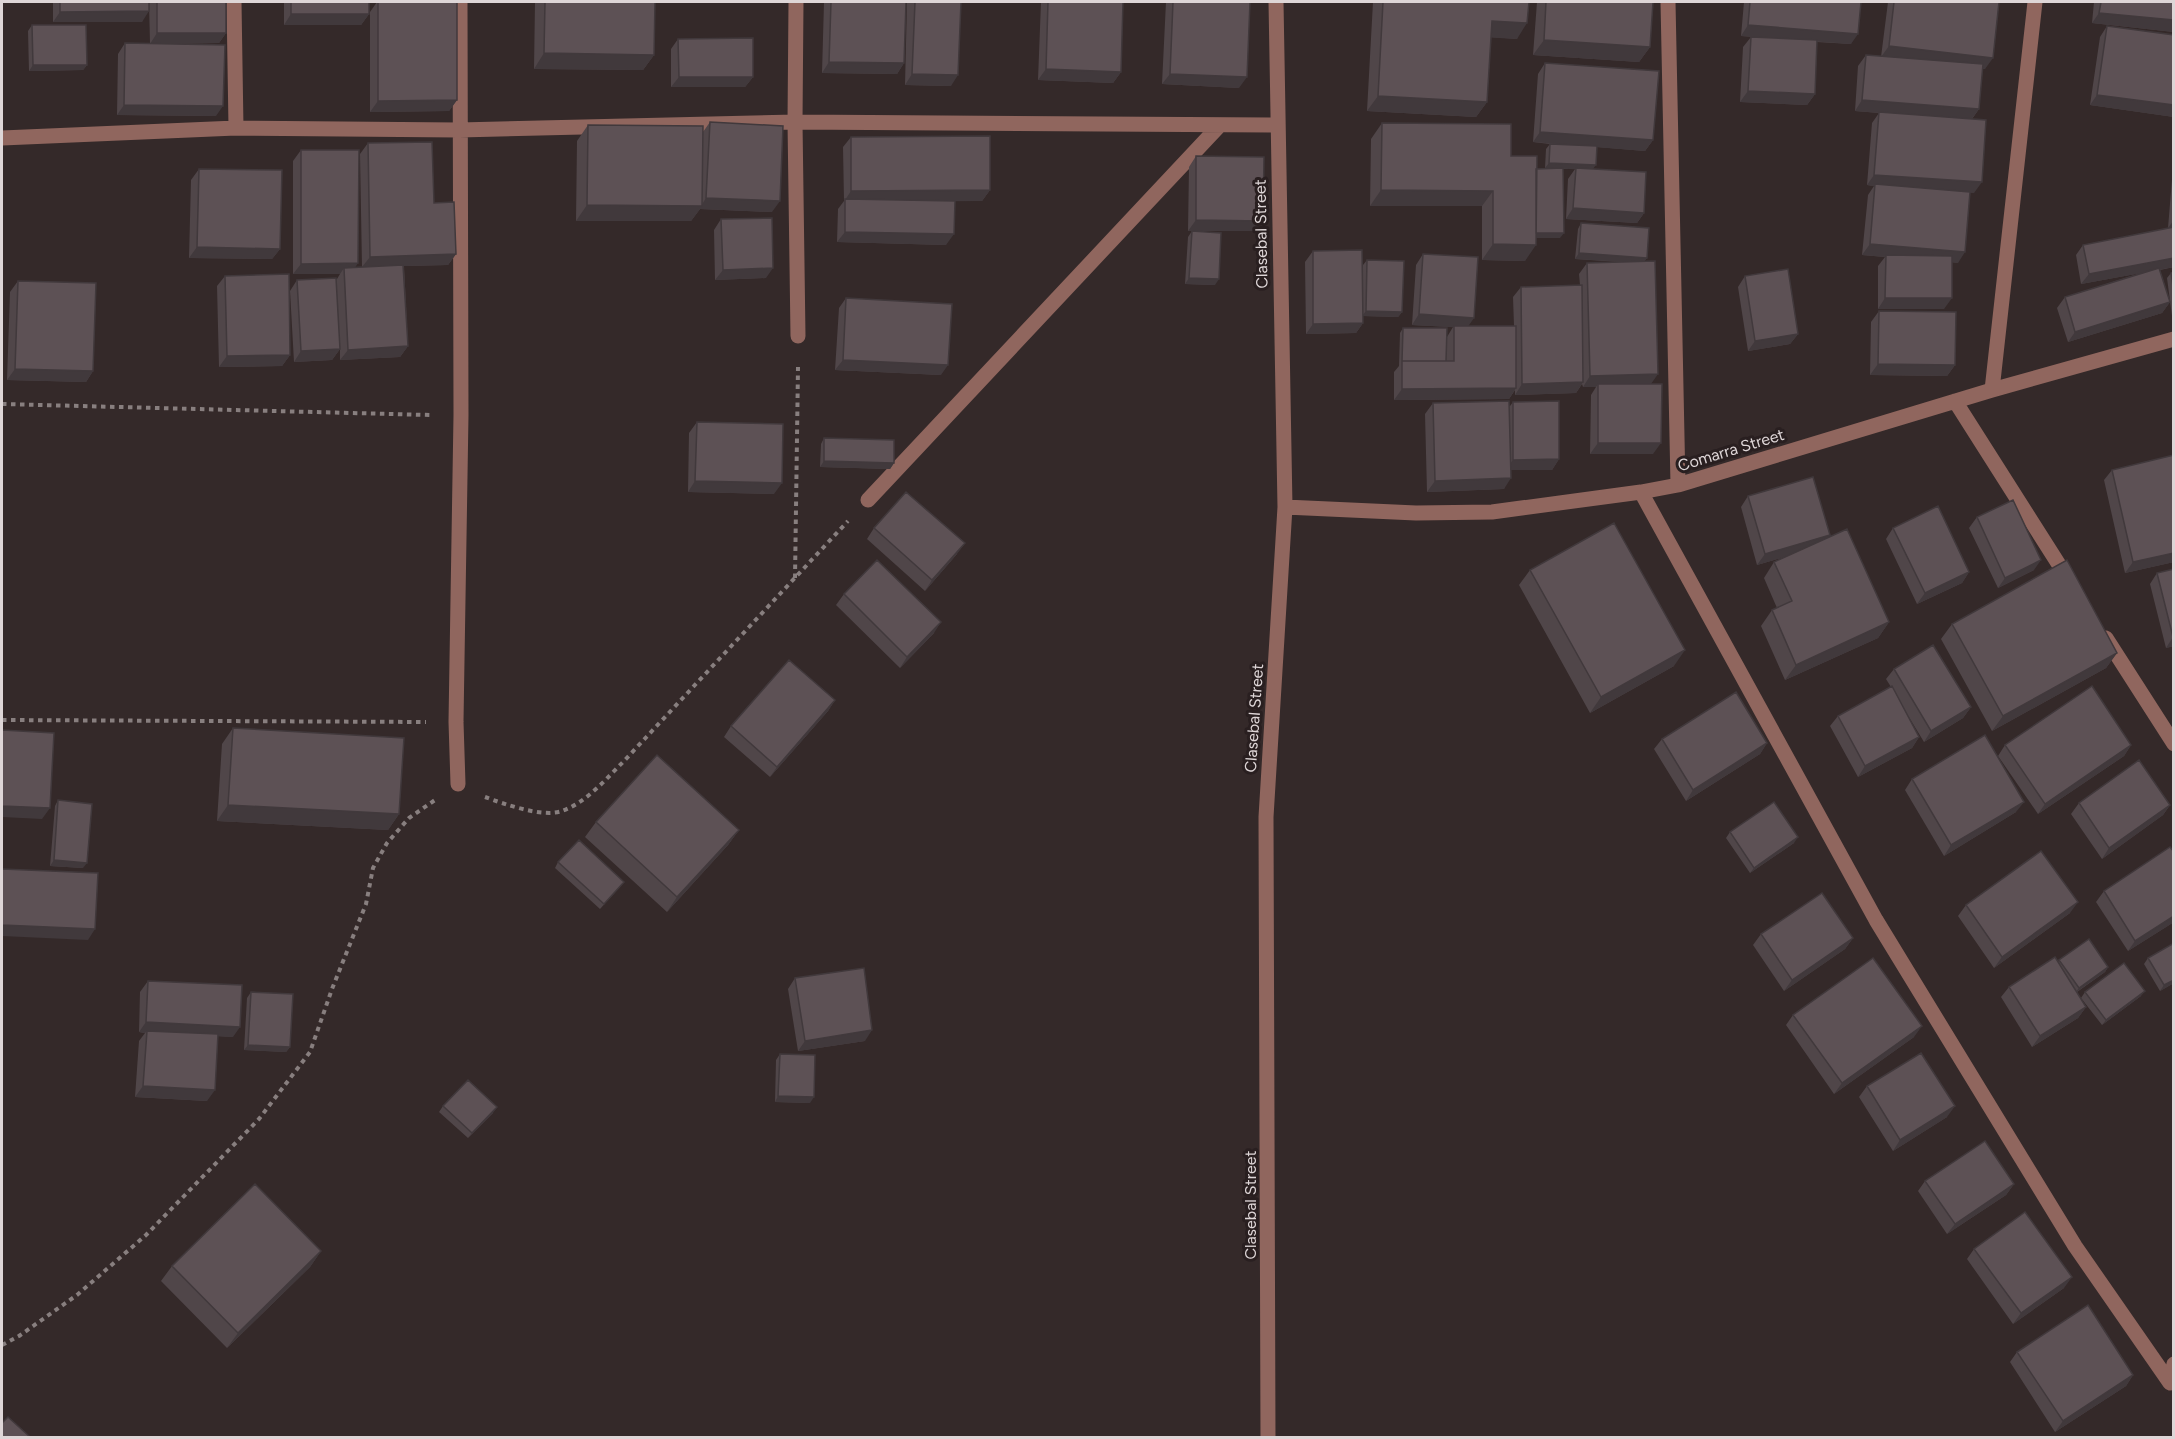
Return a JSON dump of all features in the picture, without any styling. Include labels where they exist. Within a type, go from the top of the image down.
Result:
[{"type":"street","points":[[234,2],[236,128]]},
{"type":"street","points":[[458,784],[456,722],[461,415],[460,2]]},
{"type":"street","points":[[796,2],[798,336]]},
{"type":"street","name":"Clasebal Street","points":[[1269,1437],[1266,817],[1285,507],[1276,2]]},
{"type":"street","points":[[1668,2],[1678,486]]},
{"type":"street","points":[[1992,390],[2035,2]]},
{"type":"street","points":[[2,138],[236,128],[459,130],[795,122],[1277,125]]},
{"type":"street","points":[[868,500],[1219,126]]},
{"type":"street","name":"Comarra Street","points":[[1285,507],[1416,513],[1492,512],[1678,486],[1992,390],[2174,339]]},
{"type":"street","points":[[1955,401],[2077,593]]},
{"type":"street","points":[[1641,492],[1876,920],[2075,1246],[2172,1386]]},
{"type":"street","points":[[2096,623],[2174,744]]},
{"type":"street","points":[[2172,1386],[2174,1364]]},
{"type":"path","points":[[795,579],[798,336]]},
{"type":"path","points":[[2,404],[461,415]]},
{"type":"path","points":[[2,1345],[19,1336],[77,1295],[137,1243],[259,1119],[310,1052],[366,904],[373,868],[387,843],[409,818],[458,784],[525,811],[561,812],[590,795],[868,500]]},
{"type":"path","points":[[2,720],[456,722]]},
{"type":"building","points":[[60,2],[149,2],[149,11],[60,12]]},
{"type":"building","points":[[157,2],[226,2],[226,33],[157,33]]},
{"type":"building","points":[[291,2],[369,2],[369,14],[291,14]]},
{"type":"building","points":[[378,2],[457,2],[457,100],[378,101]]},
{"type":"building","points":[[545,2],[655,2],[654,55],[544,53]]},
{"type":"building","points":[[831,2],[906,2],[904,63],[829,62]]},
{"type":"building","points":[[915,2],[961,2],[958,75],[912,74]]},
{"type":"building","points":[[1048,2],[1123,2],[1121,72],[1046,69]]},
{"type":"building","points":[[1173,2],[1250,2],[1247,77],[1170,74]]},
{"type":"building","points":[[1383,2],[1529,2],[1527,23],[1492,21],[1487,102],[1378,96]]},
{"type":"building","points":[[1546,2],[1653,2],[1650,47],[1544,40]]},
{"type":"building","points":[[1750,2],[1861,2],[1858,34],[1748,25]]},
{"type":"building","points":[[1894,2],[1999,2],[1993,58],[1889,46]]},
{"type":"building","points":[[2101,2],[2174,2],[2174,20],[2099,13]]},
{"type":"building","points":[[32,25],[86,25],[87,65],[33,65]]},
{"type":"building","points":[[2107,26],[2174,35],[2174,105],[2097,95]]},
{"type":"building","points":[[1751,37],[1817,40],[1815,94],[1748,91]]},
{"type":"building","points":[[753,38],[753,77],[679,77],[678,39]]},
{"type":"building","points":[[125,43],[225,45],[223,106],[124,105]]},
{"type":"building","points":[[1866,55],[1983,64],[1979,109],[1862,100]]},
{"type":"building","points":[[1545,63],[1659,71],[1653,140],[1540,132]]},
{"type":"building","points":[[1879,112],[1986,120],[1982,182],[1874,175]]},
{"type":"building","points":[[710,122],[783,126],[780,201],[706,198]]},
{"type":"building","points":[[1382,123],[1511,124],[1511,156],[1537,156],[1536,245],[1493,244],[1493,191],[1381,190]]},
{"type":"building","points":[[588,125],[703,126],[702,206],[587,205]]},
{"type":"building","points":[[990,136],[990,190],[851,191],[851,137]]},
{"type":"building","points":[[432,142],[434,203],[454,202],[456,254],[370,257],[368,143]]},
{"type":"building","points":[[1550,144],[1597,146],[1596,165],[1549,163]]},
{"type":"building","points":[[301,150],[359,150],[358,263],[301,264]]},
{"type":"building","points":[[1196,156],[1264,157],[1263,221],[1196,220]]},
{"type":"building","points":[[1563,168],[1564,233],[1536,233],[1536,169]]},
{"type":"building","points":[[1576,168],[1646,172],[1644,213],[1573,208]]},
{"type":"building","points":[[199,169],[282,170],[280,249],[197,247]]},
{"type":"building","points":[[1875,184],[1970,192],[1965,252],[1870,244]]},
{"type":"building","points":[[845,199],[955,201],[954,234],[845,232]]},
{"type":"building","points":[[772,218],[773,268],[723,270],[721,219]]},
{"type":"building","points":[[1581,223],[1649,228],[1647,258],[1579,253]]},
{"type":"building","points":[[2174,227],[2174,258],[2089,274],[2083,245]]},
{"type":"building","points":[[1192,231],[1221,233],[1219,279],[1189,278]]},
{"type":"building","points":[[1362,250],[1363,323],[1313,324],[1313,251]]},
{"type":"building","points":[[1423,254],[1478,257],[1474,318],[1419,314]]},
{"type":"building","points":[[1886,255],[1952,256],[1952,298],[1885,298]]},
{"type":"building","points":[[1367,260],[1404,261],[1402,312],[1366,311]]},
{"type":"building","points":[[1655,261],[1658,374],[1590,376],[1587,263]]},
{"type":"building","points":[[403,265],[408,346],[348,350],[344,268]]},
{"type":"building","points":[[2159,268],[2170,302],[2075,332],[2065,297]]},
{"type":"building","points":[[1788,269],[1798,334],[1755,341],[1745,276]]},
{"type":"building","points":[[2174,272],[2174,293],[2171,273]]},
{"type":"building","points":[[289,274],[290,355],[227,356],[225,276]]},
{"type":"building","points":[[336,278],[340,349],[301,351],[297,280]]},
{"type":"building","points":[[18,281],[96,283],[93,371],[15,369]]},
{"type":"building","points":[[1582,285],[1583,382],[1522,384],[1521,287]]},
{"type":"building","points":[[846,298],[952,304],[948,365],[843,360]]},
{"type":"building","points":[[1879,311],[1956,312],[1955,365],[1878,364]]},
{"type":"building","points":[[1454,326],[1516,326],[1516,388],[1402,389],[1402,361],[1454,361]]},
{"type":"building","points":[[1403,328],[1447,328],[1446,361],[1402,361]]},
{"type":"building","points":[[1598,384],[1662,384],[1661,443],[1598,443]]},
{"type":"building","points":[[1509,401],[1511,478],[1435,481],[1433,403]]},
{"type":"building","points":[[1559,401],[1559,459],[1513,460],[1513,402]]},
{"type":"building","points":[[697,422],[783,424],[782,483],[695,481]]},
{"type":"building","points":[[824,438],[894,440],[894,463],[824,461]]},
{"type":"building","points":[[2174,455],[2174,553],[2133,562],[2112,470]]},
{"type":"building","points":[[1813,477],[1830,535],[1765,554],[1748,496]]},
{"type":"building","points":[[906,492],[965,543],[932,580],[874,528]]},
{"type":"building","points":[[2013,500],[2041,560],[2005,578],[1977,517]]},
{"type":"building","points":[[1938,506],[1969,572],[1925,593],[1893,528]]},
{"type":"building","points":[[1614,523],[1685,650],[1601,697],[1530,570]]},
{"type":"building","points":[[1847,529],[1889,622],[1796,665],[1772,610],[1792,601],[1774,562]]},
{"type":"building","points":[[877,560],[941,622],[907,657],[844,594]]},
{"type":"building","points":[[2067,560],[2117,653],[2003,716],[1952,624]]},
{"type":"building","points":[[2174,569],[2174,637],[2173,637],[2157,573]]},
{"type":"building","points":[[1933,645],[1971,707],[1931,731],[1894,669]]},
{"type":"building","points":[[789,660],[835,700],[777,767],[731,726]]},
{"type":"building","points":[[1892,686],[1919,737],[1865,766],[1838,716]]},
{"type":"building","points":[[2092,686],[2131,745],[2045,804],[2005,745]]},
{"type":"building","points":[[1736,692],[1767,743],[1693,790],[1662,739]]},
{"type":"building","points":[[233,728],[404,738],[399,814],[228,805]]},
{"type":"building","points":[[2,730],[54,733],[50,808],[2,806]]},
{"type":"building","points":[[1985,735],[2024,802],[1951,845],[1912,779]]},
{"type":"building","points":[[657,755],[739,830],[677,897],[596,822]]},
{"type":"building","points":[[2139,760],[2170,805],[2109,848],[2079,803]]},
{"type":"building","points":[[58,800],[92,804],[87,863],[54,860]]},
{"type":"building","points":[[1774,802],[1798,837],[1754,868],[1730,832]]},
{"type":"building","points":[[579,840],[624,882],[604,904],[558,862]]},
{"type":"building","points":[[2170,847],[2174,852],[2174,916],[2135,941],[2104,891]]},
{"type":"building","points":[[2041,851],[2078,902],[2002,957],[1966,905]]},
{"type":"building","points":[[2,869],[98,873],[95,929],[2,925]]},
{"type":"building","points":[[1822,893],[1853,938],[1792,980],[1761,934]]},
{"type":"building","points":[[2089,939],[2108,967],[2079,988],[2059,960]]},
{"type":"building","points":[[2174,943],[2174,980],[2164,985],[2148,958]]},
{"type":"building","points":[[2055,957],[2086,1007],[2040,1036],[2009,987]]},
{"type":"building","points":[[1873,958],[1922,1026],[1842,1083],[1793,1015]]},
{"type":"building","points":[[2124,963],[2145,991],[2106,1020],[2085,992]]},
{"type":"building","points":[[864,968],[872,1030],[805,1041],[795,978]]},
{"type":"building","points":[[148,981],[242,985],[240,1027],[146,1022]]},
{"type":"building","points":[[251,992],[293,994],[290,1047],[248,1045]]},
{"type":"building","points":[[147,1031],[218,1034],[215,1090],[143,1086]]},
{"type":"building","points":[[1921,1053],[1955,1106],[1900,1140],[1867,1086]]},
{"type":"building","points":[[780,1054],[815,1055],[814,1097],[778,1096]]},
{"type":"building","points":[[468,1080],[497,1107],[472,1133],[443,1106]]},
{"type":"building","points":[[1985,1141],[2014,1184],[1955,1224],[1925,1181]]},
{"type":"building","points":[[255,1184],[321,1251],[238,1333],[172,1266]]},
{"type":"building","points":[[2025,1212],[2072,1277],[2021,1313],[1974,1249]]},
{"type":"building","points":[[2088,1305],[2133,1375],[2063,1421],[2017,1352]]},
{"type":"building","points":[[8,1417],[30,1437],[2,1437],[2,1423]]}]
